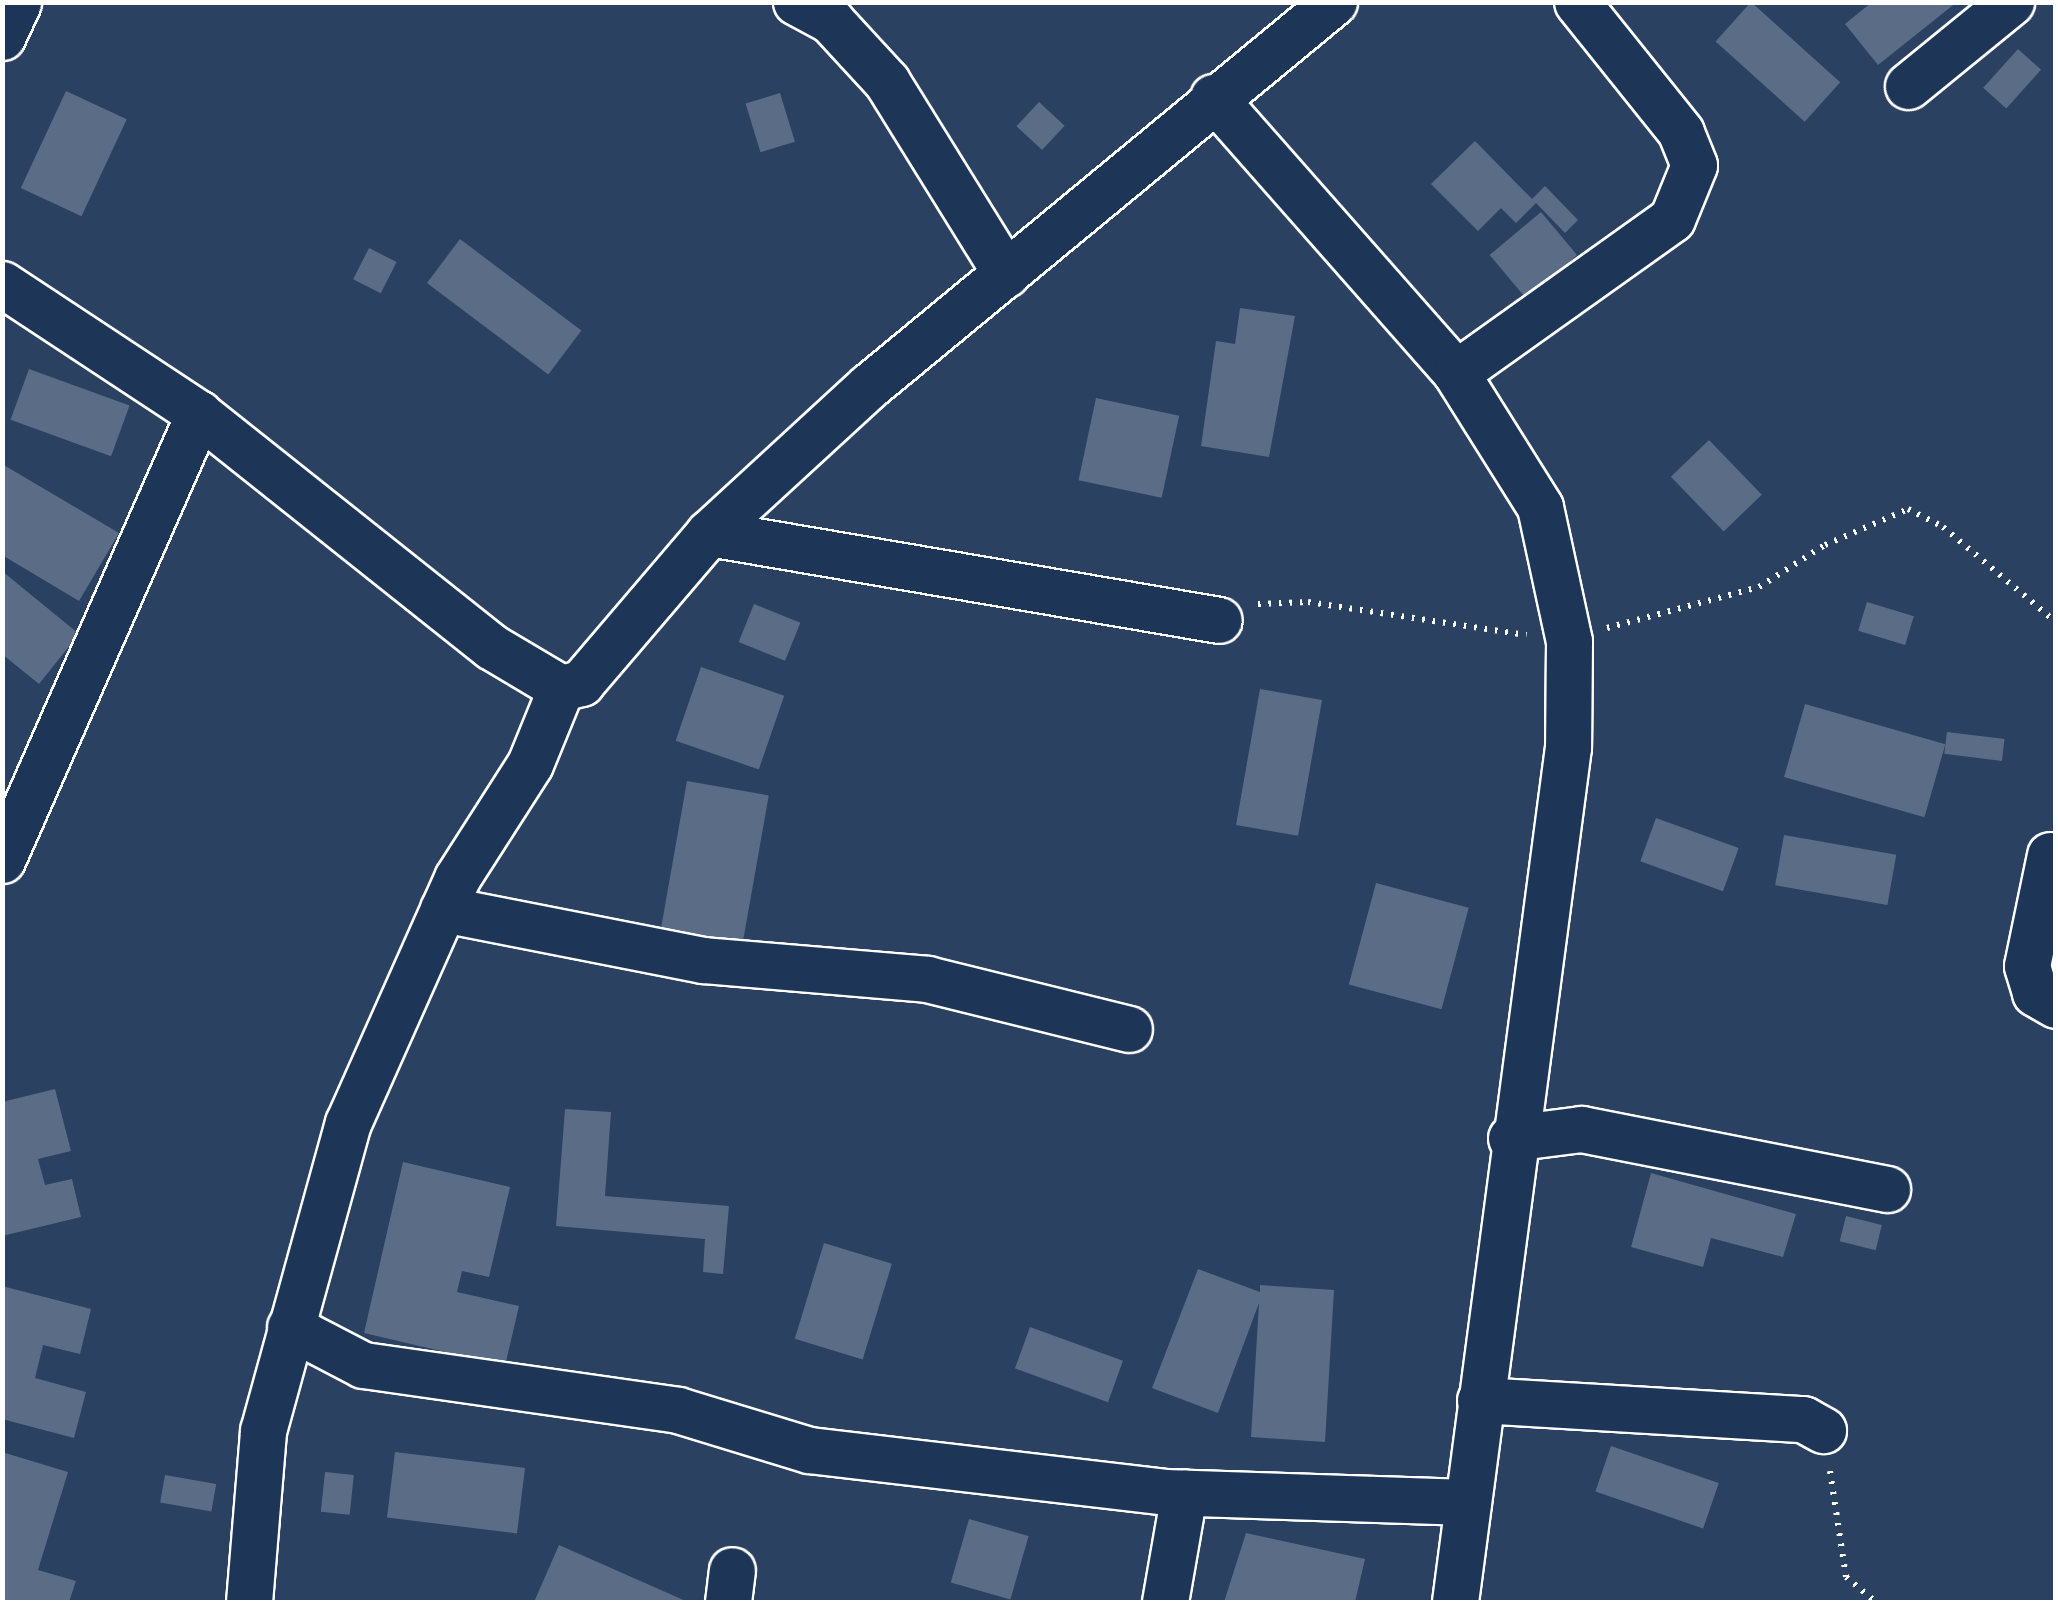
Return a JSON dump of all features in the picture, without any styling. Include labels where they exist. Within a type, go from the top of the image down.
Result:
[{"type":"street","points":[[2,38],[18,2]]},
{"type":"street","points":[[796,2],[831,20],[888,82],[1006,274]]},
{"type":"street","points":[[2,284],[200,414],[492,647],[562,688],[581,684],[709,534],[1213,97],[1334,2]]},
{"type":"street","points":[[1456,374],[1672,219],[1694,165],[1681,132],[1577,2]]},
{"type":"street","points":[[1908,86],[2011,2]]},
{"type":"street","points":[[1213,97],[1456,374],[1540,507],[1569,640],[1568,746],[1510,1138],[1456,1602]]},
{"type":"street","points":[[2,860],[200,414]]},
{"type":"street","points":[[709,534],[1219,620]]},
{"type":"street","points":[[249,1602],[263,1431],[348,1123],[443,910],[530,764],[562,688]]},
{"type":"street","points":[[2050,855],[2027,966],[2035,993],[2056,1005]]},
{"type":"street","points":[[443,910],[702,960],[927,979],[1129,1029]]},
{"type":"street","points":[[1510,1138],[1581,1129],[1887,1189]]},
{"type":"street","points":[[290,1328],[362,1365],[678,1410],[809,1450],[1184,1492],[1468,1502]]},
{"type":"street","points":[[1480,1400],[1803,1418],[1823,1430]]},
{"type":"street","points":[[1165,1602],[1184,1492]]},
{"type":"path","points":[[1219,620],[1262,602],[1308,602],[1569,640],[1759,587],[1824,544],[1908,509],[1943,527],[2056,622]]},
{"type":"path","points":[[1823,1430],[1846,1578],[1876,1602]]},
{"type":"building","points":[[1751,2],[1840,82],[1805,122],[1716,41]]},
{"type":"building","points":[[1872,2],[1957,2],[1878,65],[1845,24]]},
{"type":"building","points":[[2018,49],[2041,70],[2006,108],[1983,88]]},
{"type":"building","points":[[66,91],[127,119],[82,216],[21,188]]},
{"type":"building","points":[[780,93],[795,142],[760,152],[746,104]]},
{"type":"building","points":[[1039,102],[1065,126],[1042,150],[1016,126]]},
{"type":"building","points":[[1475,141],[1532,199],[1545,186],[1578,220],[1565,233],[1536,203],[1516,223],[1501,208],[1478,231],[1431,184]]},
{"type":"building","points":[[1541,212],[1577,255],[1526,298],[1490,255]]},
{"type":"building","points":[[460,239],[581,330],[548,374],[427,283]]},
{"type":"building","points":[[369,248],[397,262],[381,293],[353,279]]},
{"type":"building","points":[[1240,308],[1295,316],[1269,457],[1201,446],[1216,341],[1235,344]]},
{"type":"building","points":[[29,369],[130,406],[111,456],[11,420]]},
{"type":"building","points":[[1096,398],[1179,416],[1162,498],[1079,480]]},
{"type":"building","points":[[1709,440],[1762,495],[1724,531],[1671,477]]},
{"type":"building","points":[[2,464],[119,533],[79,601],[2,555]]},
{"type":"building","points":[[2,571],[79,634],[39,684],[2,654]]},
{"type":"building","points":[[1867,602],[1914,616],[1905,645],[1858,631]]},
{"type":"building","points":[[754,604],[800,623],[785,661],[739,642]]},
{"type":"building","points":[[701,667],[784,696],[759,769],[676,741]]},
{"type":"building","points":[[1260,689],[1322,700],[1298,836],[1236,825]]},
{"type":"building","points":[[1805,704],[1945,744],[1924,817],[1784,777]]},
{"type":"building","points":[[1947,732],[2005,739],[2002,761],[1944,754]]},
{"type":"building","points":[[687,781],[769,795],[741,953],[659,939]]},
{"type":"building","points":[[1656,818],[1739,848],[1723,891],[1640,861]]},
{"type":"building","points":[[1784,835],[1896,855],[1887,905],[1775,885]]},
{"type":"building","points":[[1376,883],[1469,908],[1442,1009],[1349,984]]},
{"type":"building","points":[[55,1089],[71,1151],[38,1159],[45,1185],[72,1179],[81,1217],[2,1236],[2,1102]]},
{"type":"building","points":[[565,1109],[611,1112],[605,1196],[729,1206],[723,1274],[703,1272],[705,1239],[556,1226]]},
{"type":"building","points":[[403,1162],[510,1187],[489,1277],[462,1271],[457,1292],[519,1306],[505,1366],[364,1333]]},
{"type":"building","points":[[1651,1173],[1796,1214],[1783,1257],[1711,1238],[1703,1267],[1631,1247]]},
{"type":"building","points":[[1846,1216],[1882,1225],[1876,1250],[1840,1241]]},
{"type":"building","points":[[824,1243],[892,1264],[863,1359],[795,1339]]},
{"type":"building","points":[[1198,1269],[1260,1292],[1260,1285],[1334,1290],[1325,1442],[1251,1437],[1259,1303],[1218,1413],[1152,1388]]},
{"type":"building","points":[[2,1286],[91,1309],[80,1354],[43,1345],[35,1378],[86,1392],[74,1438],[2,1419]]},
{"type":"building","points":[[1030,1327],[1123,1361],[1108,1402],[1015,1368]]},
{"type":"building","points":[[1611,1446],[1719,1483],[1703,1528],[1595,1491]]},
{"type":"building","points":[[2,1452],[68,1472],[38,1570],[76,1581],[69,1602],[2,1602]]},
{"type":"building","points":[[395,1452],[525,1468],[517,1533],[387,1518]]},
{"type":"building","points":[[325,1472],[354,1475],[350,1515],[321,1512]]},
{"type":"building","points":[[165,1475],[216,1484],[211,1512],[160,1503]]},
{"type":"building","points":[[969,1519],[1029,1536],[1010,1600],[951,1582]]},
{"type":"building","points":[[1246,1533],[1365,1559],[1355,1602],[1224,1602]]},
{"type":"building","points":[[559,1545],[688,1602],[534,1602]]}]
